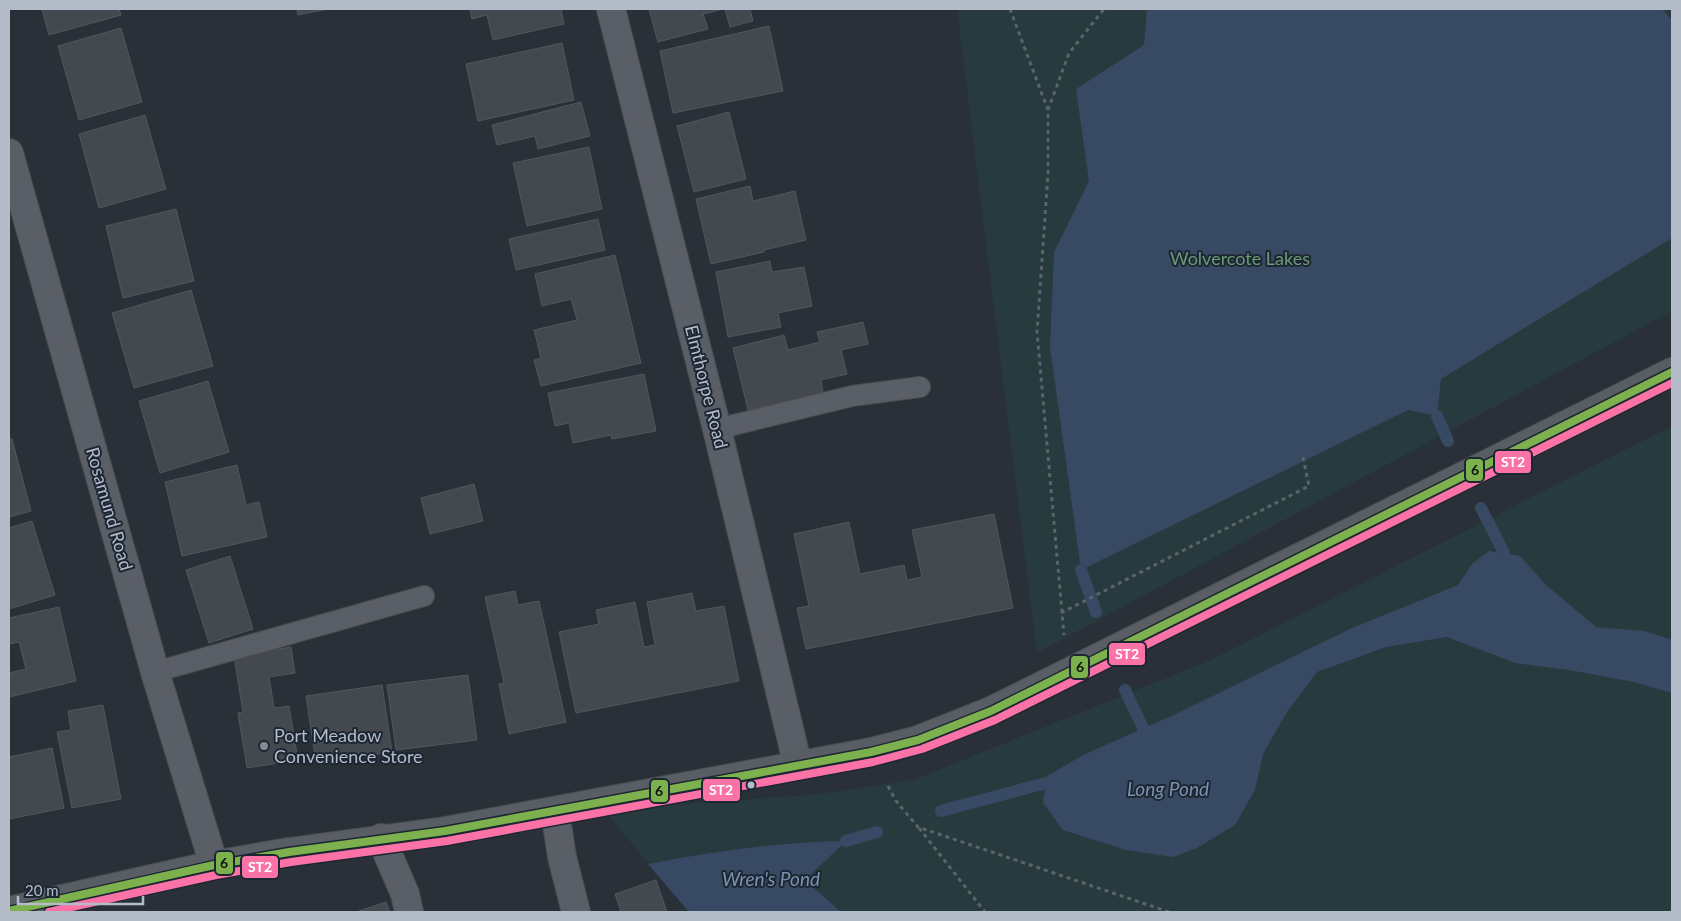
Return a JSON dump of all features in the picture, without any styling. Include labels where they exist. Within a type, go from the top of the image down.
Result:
[{"type":"street","name":"Elmthorpe Road","points":[[611,9],[717,429],[798,766]]},
{"type":"street","name":"Rosamund Road","points":[[9,153],[155,672],[214,865]]},
{"type":"street","points":[[9,911],[214,865],[381,838],[445,831],[871,752],[918,740],[992,711],[1672,372]]},
{"type":"street","points":[[555,811],[562,857],[576,912]]},
{"type":"street","points":[[381,838],[405,894],[409,912]]},
{"type":"lane","points":[[717,429],[852,396],[920,387]]},
{"type":"lane","points":[[155,672],[424,596]]},
{"type":"path","points":[[1010,9],[1048,110]]},
{"type":"path","points":[[1067,674],[1037,332],[1048,174],[1048,110],[1069,53],[1104,9]]},
{"type":"path","points":[[1061,613],[1309,486],[1302,453]]},
{"type":"path","points":[[871,752],[896,801],[985,912]]},
{"type":"path","points":[[918,827],[1169,912]]},
{"type":"green space","name":"Wolvercote Lakes","points":[[957,9],[1672,9],[1672,311],[1037,653]]},
{"type":"green space","points":[[1672,426],[1672,912],[689,912],[603,809],[811,795],[913,780],[1211,660]]},
{"type":"water","name":"Wolvercote Lakes","points":[[1147,9],[1663,9],[1672,21],[1672,238],[1441,379],[1437,416],[1408,410],[1081,570],[1050,347],[1054,252],[1089,181],[1076,89],[1144,45]]},
{"type":"water","name":"Long Pond","points":[[1489,551],[1520,556],[1546,585],[1596,627],[1644,631],[1672,640],[1672,693],[1634,682],[1569,670],[1515,663],[1447,637],[1386,647],[1317,672],[1287,712],[1263,754],[1255,790],[1235,825],[1197,848],[1173,857],[1126,850],[1063,830],[1043,803],[1047,776],[1083,755],[1178,713],[1352,628],[1458,585],[1472,564]]},
{"type":"water","name":"Wren's Pond","points":[[846,841],[805,880],[841,912],[689,912],[648,864],[747,848],[796,843]]},
{"type":"building","points":[[42,9],[119,9],[121,15],[49,35]]},
{"type":"building","points":[[297,9],[328,9],[298,15]]},
{"type":"building","points":[[470,9],[561,9],[564,24],[493,40],[487,15],[472,19]]},
{"type":"building","points":[[649,9],[723,9],[703,14],[708,29],[658,42]]},
{"type":"building","points":[[725,9],[750,9],[753,21],[730,27]]},
{"type":"building","points":[[769,26],[783,91],[673,113],[660,51]]},
{"type":"building","points":[[121,28],[142,102],[79,120],[58,46]]},
{"type":"building","points":[[562,43],[574,100],[478,121],[466,64]]},
{"type":"building","points":[[581,102],[590,136],[538,149],[535,136],[497,145],[492,125]]},
{"type":"building","points":[[729,112],[746,179],[694,192],[677,126]]},
{"type":"building","points":[[145,115],[166,189],[99,208],[79,134]]},
{"type":"building","points":[[589,147],[602,209],[527,226],[513,163]]},
{"type":"building","points":[[750,186],[753,201],[795,191],[806,240],[711,264],[696,199]]},
{"type":"building","points":[[176,209],[194,281],[123,298],[106,226]]},
{"type":"building","points":[[598,219],[605,250],[516,270],[509,239]]},
{"type":"building","points":[[615,255],[641,363],[541,386],[534,360],[541,358],[534,330],[577,320],[571,299],[542,306],[535,274]]},
{"type":"building","points":[[770,261],[772,272],[804,267],[812,306],[778,313],[781,327],[728,337],[716,272]]},
{"type":"building","points":[[191,290],[213,366],[134,388],[112,313]]},
{"type":"building","points":[[863,322],[868,344],[841,350],[847,374],[821,380],[823,393],[748,410],[733,348],[784,335],[788,350],[820,342],[817,332]]},
{"type":"building","points":[[644,374],[656,431],[612,439],[611,435],[573,443],[569,423],[555,426],[548,393]]},
{"type":"building","points":[[208,381],[229,452],[160,473],[139,401]]},
{"type":"building","points":[[9,439],[12,439],[31,511],[9,517]]},
{"type":"building","points":[[237,465],[246,505],[259,502],[267,537],[182,556],[165,482]]},
{"type":"building","points":[[474,484],[483,521],[430,534],[421,498]]},
{"type":"building","points":[[994,514],[1013,608],[806,649],[797,608],[809,606],[794,534],[849,522],[860,574],[904,565],[907,580],[922,577],[912,530]]},
{"type":"building","points":[[32,521],[55,595],[9,609],[9,528]]},
{"type":"building","points":[[230,556],[253,629],[209,643],[186,570]]},
{"type":"building","points":[[515,591],[518,605],[539,601],[566,722],[509,734],[499,684],[504,683],[485,597]]},
{"type":"building","points":[[692,593],[696,611],[724,606],[739,681],[576,713],[559,632],[599,624],[596,610],[635,602],[644,647],[655,645],[647,602]]},
{"type":"building","points":[[59,607],[76,681],[9,697],[9,673],[26,669],[19,642],[9,644],[9,618]]},
{"type":"building","points":[[291,647],[295,673],[269,677],[274,708],[289,706],[298,760],[247,768],[238,713],[243,712],[234,656]]},
{"type":"building","points":[[468,675],[477,740],[396,750],[387,685]]},
{"type":"building","points":[[382,685],[392,752],[316,763],[306,696]]},
{"type":"building","points":[[103,705],[121,799],[72,808],[57,732],[71,730],[68,711]]},
{"type":"building","points":[[52,748],[64,808],[9,819],[9,757]]},
{"type":"building","points":[[656,880],[667,912],[621,912],[615,894]]},
{"type":"building","points":[[386,902],[390,912],[359,911]]},
{"type":"waterway","points":[[1437,416],[1448,441]]},
{"type":"waterway","points":[[1481,508],[1504,553]]},
{"type":"waterway","points":[[1081,570],[1096,612]]},
{"type":"waterway","points":[[1125,690],[1143,728]]},
{"type":"waterway","points":[[941,811],[1046,783]]},
{"type":"waterway","points":[[846,841],[877,832]]},
{"type":"transit line","name":"6","points":[[9,911],[214,865],[289,852],[445,831],[871,752],[918,740],[991,711],[1672,372]]},
{"type":"transit line","name":"ST2","points":[[49,912],[216,875],[291,862],[447,841],[873,762],[922,749],[995,720],[1672,383]]},
{"type":"place","name":"Port Meadow Convenience Store","points":[[264,746]]}]
